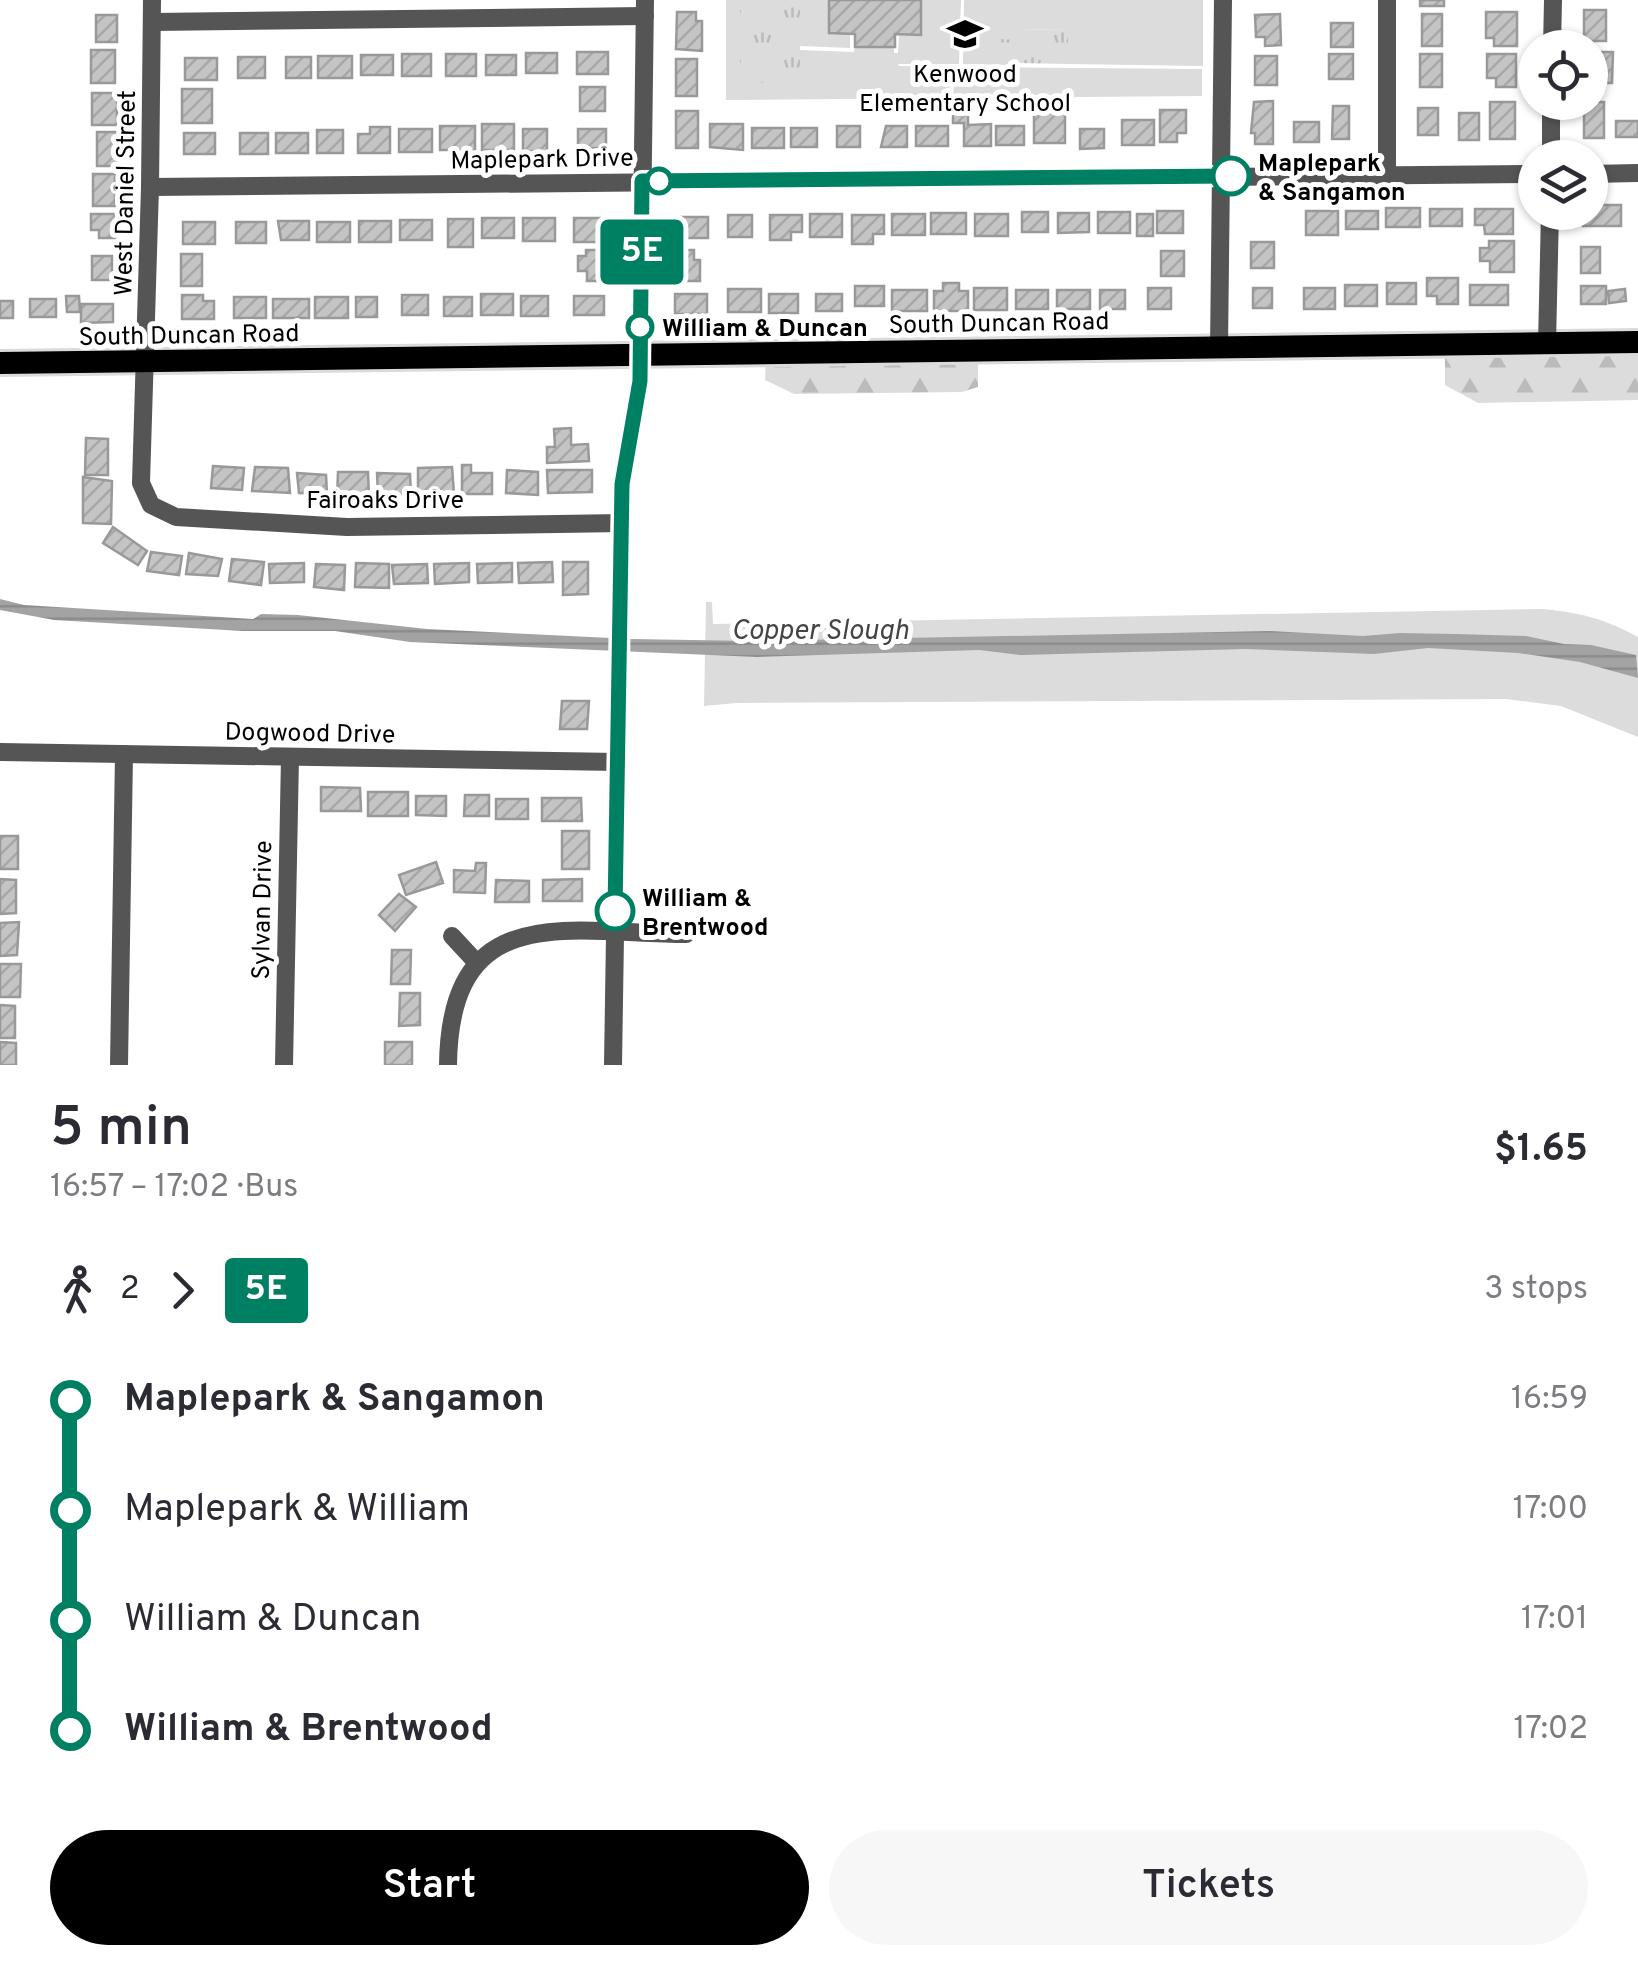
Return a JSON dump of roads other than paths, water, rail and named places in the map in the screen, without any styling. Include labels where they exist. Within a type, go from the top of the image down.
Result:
[{"type":"main road","name":"South Duncan Road","points":[[0,363],[1638,342]]},
{"type":"street","name":"West Daniel Street","points":[[151,505],[141,482],[152,0]]},
{"type":"street","points":[[1219,348],[1224,0]]},
{"type":"street","points":[[1386,175],[1387,0]]},
{"type":"street","points":[[1552,0],[1552,30]]},
{"type":"street","points":[[152,22],[645,8],[638,396],[622,484],[613,1065]]},
{"type":"street","points":[[1608,174],[1638,173]]},
{"type":"street","name":"Maplepark Drive","points":[[150,187],[1518,174]]},
{"type":"street","points":[[1547,344],[1550,230]]},
{"type":"street","name":"Fairoaks Drive","points":[[151,505],[176,517],[347,526],[622,524]]},
{"type":"street","name":"Dogwood Drive","points":[[0,752],[618,762]]},
{"type":"street","points":[[119,1065],[124,754]]},
{"type":"street","name":"Sylvan Drive","points":[[284,1065],[290,757]]},
{"type":"street","points":[[448,1065],[454,1005],[477,962],[496,946],[531,934],[686,934]]},
{"type":"street","points":[[452,936],[477,962]]},
{"type":"place","name":"Kenwood Elementary School","points":[[965,34]]},
{"type":"place","name":"Maplepark & Sangamon","points":[[1231,176]]},
{"type":"place","name":"William & Duncan","points":[[640,327]]},
{"type":"place","name":"William & Brentwood","points":[[615,911]]},
{"type":"water label","name":"Copper Slough","points":[[820,629]]}]
